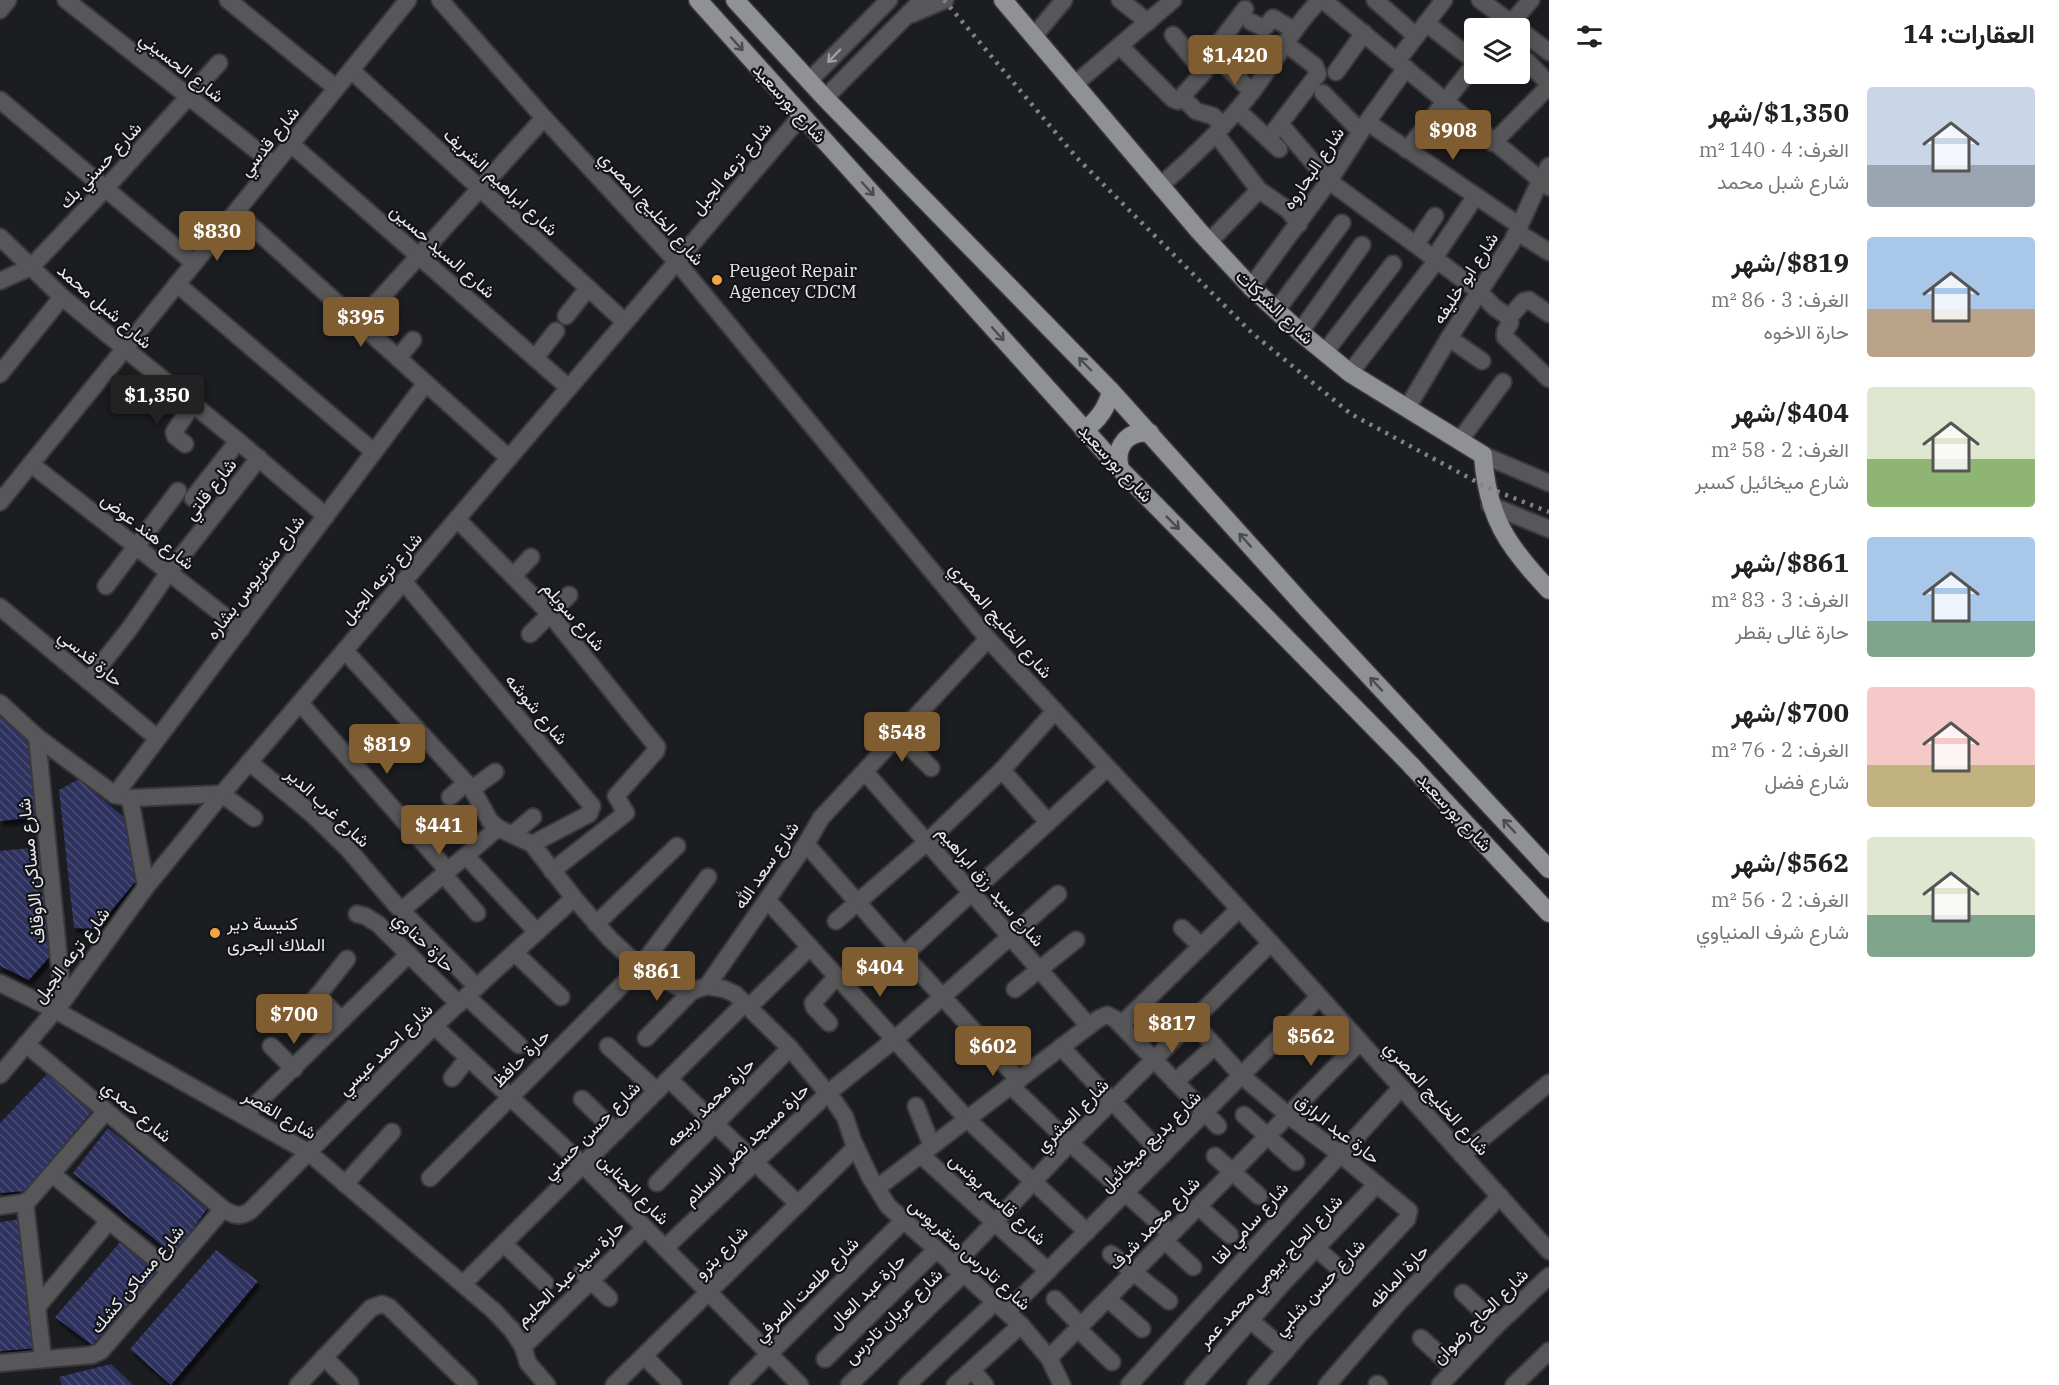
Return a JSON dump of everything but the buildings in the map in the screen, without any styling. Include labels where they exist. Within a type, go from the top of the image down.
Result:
[{"type":"main road","name":"شارع بورسعيد","points":[[698,0],[1119,469],[1410,764],[1549,913]]},
{"type":"main road","name":"شارع بورسعيد","points":[[735,0],[825,98],[1111,391],[1308,610],[1549,869]]},
{"type":"main road","name":"شارع الشركات","points":[[1003,0],[1209,242],[1276,311],[1350,373],[1483,455]]},
{"type":"main road","points":[[1084,430],[1105,409],[1111,391]]},
{"type":"main road","points":[[1119,469],[1118,453],[1126,438],[1142,432],[1150,433]]},
{"type":"main road","points":[[1483,455],[1484,477],[1490,505],[1503,534],[1522,562],[1549,590]]},
{"type":"main road","points":[[1283,633],[1308,610]]},
{"type":"street","points":[[0,10],[8,0]]},
{"type":"street","name":"شارع الحسيني","points":[[66,0],[274,164]]},
{"type":"street","points":[[228,0],[336,88]]},
{"type":"street","name":"شارع قدسي","points":[[0,502],[408,0]]},
{"type":"street","name":"شارع الخليج المصري","points":[[440,0],[676,262],[988,639],[1271,943],[1549,1251]]},
{"type":"street","points":[[809,81],[889,0]]},
{"type":"street","points":[[825,98],[922,0]]},
{"type":"street","points":[[903,18],[945,0]]},
{"type":"street","points":[[1034,36],[1064,0]]},
{"type":"street","points":[[1120,0],[1148,22]]},
{"type":"street","points":[[1161,185],[1194,157],[1220,130],[1252,92],[1289,36],[1321,0],[1402,64],[1445,103],[1544,184]]},
{"type":"street","points":[[1375,0],[1474,60],[1473,67],[1407,150]]},
{"type":"street","name":"شارع البحاروه","points":[[1251,287],[1329,181],[1364,127],[1421,29],[1444,0]]},
{"type":"street","points":[[1480,0],[1504,18]]},
{"type":"street","points":[[1521,18],[1531,0]]},
{"type":"street","points":[[1075,84],[1148,22],[1164,3]]},
{"type":"street","points":[[1202,68],[1213,56],[1213,48],[1248,15],[1264,28],[1273,18],[1315,66],[1318,74],[1281,123],[1274,144],[1237,110]]},
{"type":"street","points":[[857,32],[873,50]]},
{"type":"street","points":[[1336,72],[1364,33]]},
{"type":"street","points":[[1120,46],[1173,99],[1178,100],[1203,74],[1202,68],[1173,36]]},
{"type":"street","points":[[1530,38],[1549,52]]},
{"type":"street","points":[[1213,56],[1252,92]]},
{"type":"street","name":"شارع حسني بك","points":[[0,281],[31,267],[219,63]]},
{"type":"street","points":[[1493,143],[1549,85],[1530,64]]},
{"type":"street","name":"شارع ابراهيم الشريف","points":[[351,70],[625,322]]},
{"type":"street","points":[[1323,93],[1364,127],[1407,150],[1475,196],[1549,252]]},
{"type":"street","points":[[1182,97],[1196,111],[1213,116],[1259,190],[1288,210],[1299,224]]},
{"type":"street","points":[[0,100],[194,263]]},
{"type":"street","name":"شارع ترعه الجبل","points":[[0,1075],[59,1006],[146,886],[222,794],[801,115]]},
{"type":"street","points":[[359,322],[544,118]]},
{"type":"street","points":[[1281,123],[1329,181],[1480,292],[1494,307],[1507,316],[1510,323],[1505,337],[1549,379]]},
{"type":"street","name":"شارع السيد حسين","points":[[291,144],[569,388]]},
{"type":"street","name":"شارع ابو خليفه","points":[[1407,408],[1519,229],[1544,184],[1549,166]]},
{"type":"street","points":[[1209,242],[1259,190]]},
{"type":"street","points":[[1350,373],[1436,259],[1475,196]]},
{"type":"street","points":[[236,212],[509,458]]},
{"type":"street","points":[[1416,244],[1435,216]]},
{"type":"street","points":[[1276,311],[1342,223]]},
{"type":"street","name":"شارع شبل محمد","points":[[0,237],[62,297],[327,516]]},
{"type":"street","points":[[1300,332],[1362,245]]},
{"type":"street","points":[[1325,352],[1393,264]]},
{"type":"street","points":[[177,285],[375,452]]},
{"type":"street","points":[[566,316],[588,288]]},
{"type":"street","points":[[0,374],[62,297]]},
{"type":"street","points":[[1507,316],[1524,301],[1529,300],[1549,314]]},
{"type":"street","points":[[535,358],[556,331]]},
{"type":"street","points":[[1449,338],[1482,361]]},
{"type":"street","points":[[398,358],[413,340]]},
{"type":"street","points":[[1460,440],[1503,382]]},
{"type":"street","name":"شارع منقريوس بشاره","points":[[123,797],[157,738],[426,383]]},
{"type":"street","points":[[185,444],[175,436],[174,432],[193,404]]},
{"type":"street","points":[[106,586],[136,546],[238,441]]},
{"type":"street","points":[[1483,455],[1549,483]]},
{"type":"street","name":"شارع قلتي","points":[[88,681],[130,628],[169,572],[259,458]]},
{"type":"street","name":"شارع هند عوض","points":[[31,464],[241,629]]},
{"type":"street","points":[[1490,505],[1549,529]]},
{"type":"street","name":"شارع سويلم","points":[[457,519],[550,614],[656,743],[656,751],[616,796]]},
{"type":"street","points":[[513,576],[531,557]]},
{"type":"street","name":"شارع شوشه","points":[[404,582],[592,806]]},
{"type":"street","points":[[530,634],[569,595]]},
{"type":"street","name":"حارة قدسي","points":[[0,607],[157,738]]},
{"type":"street","name":"شارع سعد الله","points":[[646,1038],[700,988],[767,900],[821,818],[988,639]]},
{"type":"street","points":[[345,651],[469,786],[484,814],[505,831]]},
{"type":"street","points":[[0,703],[37,737],[123,797],[222,794],[254,818]]},
{"type":"street","points":[[300,703],[446,873],[477,913]]},
{"type":"street","points":[[836,921],[927,842],[1002,770],[1055,711]]},
{"type":"street","points":[[898,735],[931,768]]},
{"type":"street","name":"شارع مساكن الاوقاف","points":[[37,737],[59,1006]]},
{"type":"street","name":"شارع غرب الدير","points":[[249,762],[319,821],[348,849],[399,908],[468,996]]},
{"type":"street","points":[[904,954],[1107,768]]},
{"type":"street","points":[[1002,770],[1048,822]]},
{"type":"street","points":[[450,797],[495,772]]},
{"type":"street","name":"شارع سيد رزق ابراهيم","points":[[865,772],[1089,1026]]},
{"type":"street","points":[[532,844],[589,814],[592,806],[610,794],[616,796],[626,811],[624,814],[552,871]]},
{"type":"street","points":[[123,797],[146,886]]},
{"type":"street","points":[[378,924],[465,856],[533,816]]},
{"type":"street","name":"شارع تادرس منقريوس","points":[[505,831],[532,844],[596,924],[640,967],[682,990],[724,989],[735,994],[747,1005],[790,1048],[828,1093],[845,1118],[856,1147],[888,1206],[1021,1325],[1049,1358],[1062,1385]]},
{"type":"street","points":[[806,844],[943,997],[1015,1083],[1070,1143],[1125,1193],[1168,1237],[1193,1267]]},
{"type":"street","points":[[596,924],[677,846]]},
{"type":"street","points":[[465,856],[537,932]]},
{"type":"street","name":"حارة حافظ","points":[[430,1178],[640,967],[708,877]]},
{"type":"street","name":"حارة مسجد نصر الاسلام","points":[[665,1248],[828,1093],[895,1039],[1058,894]]},
{"type":"street","name":"شارع احمد عيسي","points":[[222,1209],[237,1216],[250,1211],[434,1026],[574,898]]},
{"type":"street","points":[[767,900],[967,1119],[1087,1232]]},
{"type":"street","points":[[1118,1022],[1239,909]]},
{"type":"street","name":"حارة حناوي","points":[[357,914],[378,924],[409,954],[468,996]]},
{"type":"street","points":[[1182,928],[1201,946]]},
{"type":"street","points":[[1015,988],[1076,940]]},
{"type":"street","name":"شارع العشري","points":[[958,1270],[994,1223],[1070,1143],[1271,943]]},
{"type":"street","name":"شارع حسن حسني","points":[[463,1284],[669,1079],[810,946]]},
{"type":"street","points":[[515,953],[561,997]]},
{"type":"street","points":[[244,1116],[409,954]]},
{"type":"street","points":[[342,1020],[312,1002],[347,959]]},
{"type":"street","points":[[829,1023],[813,1003],[837,976]]},
{"type":"street","name":"شارع القصر","points":[[0,983],[59,1006],[308,1152],[494,1311],[512,1330],[523,1347],[528,1363],[547,1385]]},
{"type":"street","points":[[468,996],[519,1045]]},
{"type":"street","name":"شارع بديع ميخائيل","points":[[907,1385],[1048,1271],[1319,997]]},
{"type":"street","points":[[877,1188],[1061,1047],[1107,1015],[1118,1022],[1218,1126]]},
{"type":"street","name":"حارة عبد الرازق","points":[[1192,1022],[1242,1076],[1406,1207],[1409,1215]]},
{"type":"street","name":"شارع الجناين","points":[[434,1026],[583,1166],[800,1385]]},
{"type":"street","name":"شارع محمد شرف","points":[[1049,1358],[1360,1042]]},
{"type":"street","name":"شارع حمدي","points":[[26,1044],[222,1209]]},
{"type":"street","points":[[271,1046],[294,1069]]},
{"type":"street","points":[[608,1046],[657,1091]]},
{"type":"street","points":[[1175,1082],[1215,1046]]},
{"type":"street","points":[[1061,1047],[1163,1155]]},
{"type":"street","name":"حارة محمد ربيعه","points":[[657,1183],[790,1048]]},
{"type":"street","points":[[452,1078],[468,1058]]},
{"type":"street","points":[[669,1079],[798,1204]]},
{"type":"street","points":[[1462,1155],[1549,1083]]},
{"type":"street","name":"شارع سامي لقا","points":[[1129,1385],[1401,1088]]},
{"type":"street","points":[[582,1099],[616,1132]]},
{"type":"street","points":[[916,1106],[927,1150]]},
{"type":"street","points":[[0,1206],[25,1202],[106,1111]]},
{"type":"street","points":[[1244,1115],[1296,1162]]},
{"type":"street","points":[[345,1184],[392,1132]]},
{"type":"street","name":"شارع بترو","points":[[614,1385],[856,1147]]},
{"type":"street","name":"شارع قاسم يونس","points":[[927,1150],[994,1223],[1048,1271]]},
{"type":"street","points":[[1215,1156],[1259,1196]]},
{"type":"street","points":[[52,1174],[170,1271]]},
{"type":"street","name":"شارع الحاج بيومي محمد عمر","points":[[1193,1385],[1250,1320],[1377,1184]]},
{"type":"street","name":"حارة الماظه","points":[[1327,1385],[1400,1301],[1500,1196]]},
{"type":"street","points":[[25,1202],[44,1359]]},
{"type":"street","points":[[1198,1207],[1230,1235]]},
{"type":"street","name":"شارع مساكن كشك","points":[[0,1363],[92,1355],[101,1351],[222,1209]]},
{"type":"street","name":"شارع حسن شلبي","points":[[1257,1385],[1409,1215]]},
{"type":"street","points":[[37,1307],[109,1221]]},
{"type":"street","name":"شارع طلعت الصرفي","points":[[738,1385],[903,1221]]},
{"type":"street","name":"حارة سيد عبد الحليم","points":[[523,1347],[587,1276],[645,1228]]},
{"type":"street","points":[[504,1244],[545,1283]]},
{"type":"street","points":[[1316,1248],[1351,1280]]},
{"type":"street","name":"حارة عبد العال","points":[[825,1359],[936,1251]]},
{"type":"street","points":[[1112,1254],[1169,1300]]},
{"type":"street","name":"شارع عريان تادرس","points":[[849,1385],[958,1270]]},
{"type":"street","points":[[587,1276],[609,1298]]},
{"type":"street","name":"شارع الحاج رضوان","points":[[1440,1385],[1497,1324],[1549,1276]]},
{"type":"street","points":[[1463,1293],[1497,1324]]},
{"type":"street","points":[[1055,1299],[1112,1362]]},
{"type":"street","points":[[1108,1299],[1142,1329]]},
{"type":"street","points":[[298,1385],[371,1308],[382,1304],[397,1315],[469,1385]]},
{"type":"street","points":[[1250,1320],[1286,1351]]},
{"type":"street","points":[[956,1385],[1021,1325]]},
{"type":"street","points":[[1420,1338],[1455,1369]]},
{"type":"street","points":[[1514,1385],[1549,1351]]},
{"type":"street","points":[[644,1356],[673,1385]]},
{"type":"street","points":[[324,1358],[350,1383]]},
{"type":"street","points":[[972,1370],[985,1385]]},
{"type":"railway","points":[[944,0],[1077,158],[1252,333],[1351,414],[1486,487],[1549,512]]},
{"type":"place","name":"Peugeot Repair Agencey CDCM","points":[[717,280]]},
{"type":"place","name":"كنيسة دير الملاك البحرى","points":[[215,933]]}]
